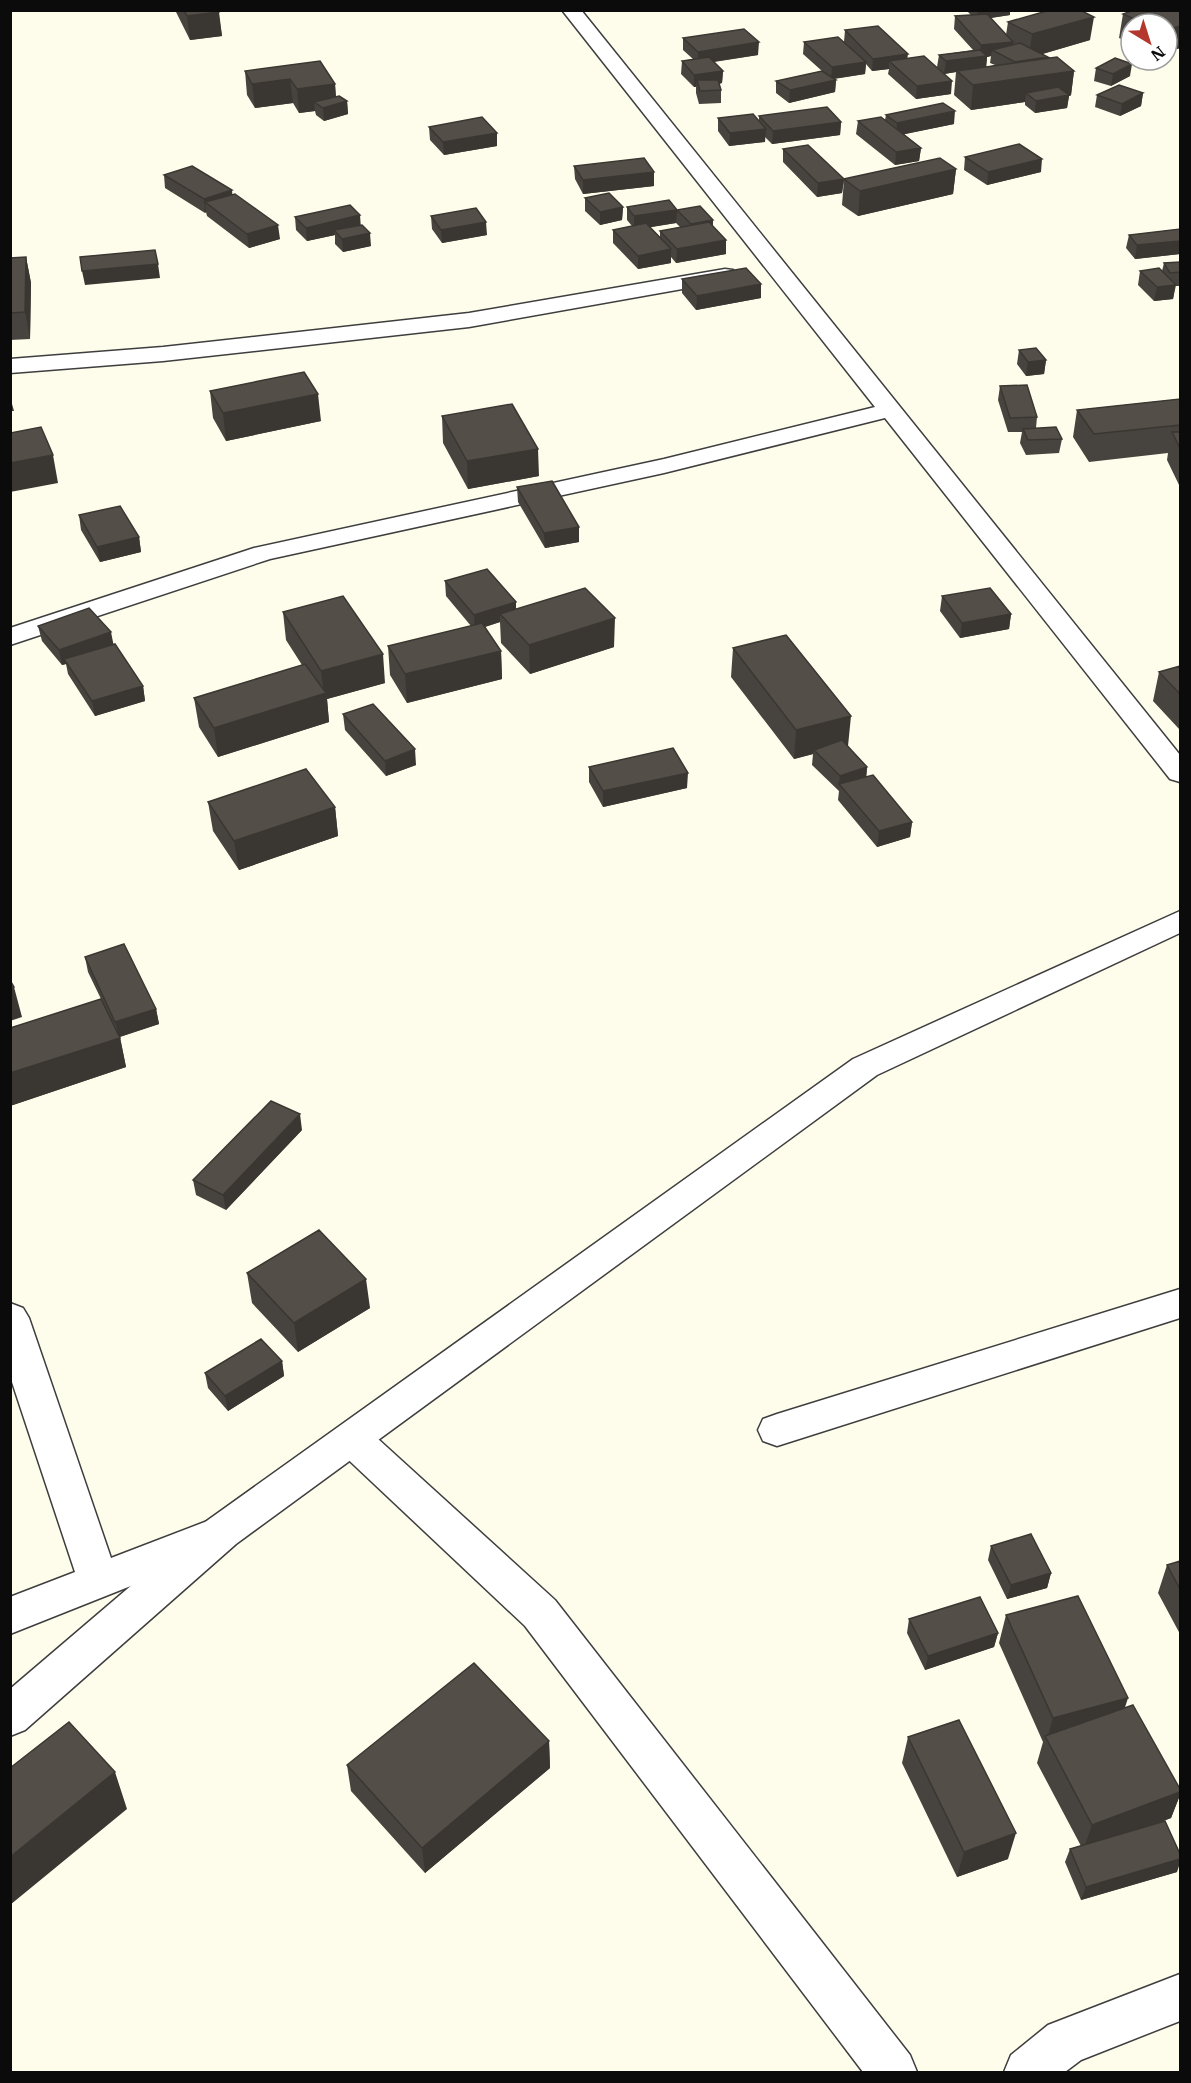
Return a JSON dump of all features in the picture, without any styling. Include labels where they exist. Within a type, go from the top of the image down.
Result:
[{"type":"street","points":[[571,10],[1180,773]]},
{"type":"street","points":[[10,366],[163,354],[469,320],[776,266]]},
{"type":"street","points":[[10,637],[263,553],[664,466],[890,410]]},
{"type":"street","points":[[10,1716],[222,1532],[865,1067],[1180,921]]},
{"type":"street","points":[[777,1430],[1180,1304]]},
{"type":"street","points":[[10,1318],[99,1581]]},
{"type":"street","points":[[352,1439],[540,1613],[893,2073]]},
{"type":"street","points":[[10,1616],[222,1532]]},
{"type":"street","points":[[1028,2073],[1065,2042],[1180,1998]]},
{"type":"building","points":[[184,10],[218,10],[219,12],[187,16]]},
{"type":"building","points":[[1050,10],[1080,10],[1094,17],[1032,34],[1008,22]]},
{"type":"building","points":[[1180,10],[1180,26],[1179,12],[1128,12]]},
{"type":"building","points":[[987,14],[1013,42],[981,45],[955,16]]},
{"type":"building","points":[[878,26],[908,54],[873,59],[845,30]]},
{"type":"building","points":[[744,29],[759,42],[698,52],[683,38]]},
{"type":"building","points":[[838,37],[866,62],[832,67],[804,42]]},
{"type":"building","points":[[1020,43],[1048,57],[1015,62],[992,50]]},
{"type":"building","points":[[980,50],[987,56],[946,61],[939,55]]},
{"type":"building","points":[[924,56],[952,81],[917,86],[889,61]]},
{"type":"building","points":[[709,57],[723,71],[694,75],[682,61]]},
{"type":"building","points":[[1057,57],[1074,71],[973,85],[957,71]]},
{"type":"building","points":[[1115,58],[1119,59],[1119,71],[1113,74],[1096,68]]},
{"type":"building","points":[[320,61],[335,84],[297,89],[290,79],[252,84],[245,71]]},
{"type":"building","points":[[822,71],[836,80],[790,90],[776,81]]},
{"type":"building","points":[[697,80],[718,80],[721,90],[700,91]]},
{"type":"building","points":[[1119,85],[1143,93],[1122,104],[1097,95]]},
{"type":"building","points":[[1058,87],[1069,95],[1036,101],[1026,93]]},
{"type":"building","points":[[339,96],[347,101],[323,108],[314,102]]},
{"type":"building","points":[[943,103],[955,111],[897,123],[886,115]]},
{"type":"building","points":[[827,107],[841,122],[773,131],[759,116]]},
{"type":"building","points":[[753,114],[766,129],[730,133],[718,118]]},
{"type":"building","points":[[482,117],[497,133],[443,142],[429,127]]},
{"type":"building","points":[[881,117],[921,148],[896,152],[858,121]]},
{"type":"building","points":[[1019,144],[1042,159],[988,172],[965,157]]},
{"type":"building","points":[[808,145],[844,179],[818,183],[783,149]]},
{"type":"building","points":[[644,158],[654,172],[583,180],[574,166]]},
{"type":"building","points":[[940,158],[956,169],[860,191],[844,179]]},
{"type":"building","points":[[192,166],[232,190],[204,199],[164,175]]},
{"type":"building","points":[[609,193],[623,207],[600,212],[585,198]]},
{"type":"building","points":[[235,194],[278,225],[247,234],[205,202]]},
{"type":"building","points":[[669,200],[677,210],[634,216],[627,207]]},
{"type":"building","points":[[350,205],[360,215],[306,228],[295,217]]},
{"type":"building","points":[[700,206],[713,220],[691,224],[677,210]]},
{"type":"building","points":[[476,208],[486,222],[441,230],[431,216]]},
{"type":"building","points":[[709,222],[726,240],[677,249],[660,231]]},
{"type":"building","points":[[646,223],[671,249],[638,256],[613,230]]},
{"type":"building","points":[[362,225],[370,233],[342,239],[334,230]]},
{"type":"building","points":[[1180,229],[1180,241],[1137,245],[1129,235]]},
{"type":"building","points":[[155,250],[158,264],[82,271],[80,257]]},
{"type":"building","points":[[26,257],[25,312],[10,313],[10,258]]},
{"type":"building","points":[[1180,262],[1180,272],[1170,273],[1164,263]]},
{"type":"building","points":[[746,268],[761,284],[697,296],[682,279]]},
{"type":"building","points":[[1159,268],[1176,285],[1157,287],[1140,271]]},
{"type":"building","points":[[1036,348],[1046,360],[1028,362],[1019,350]]},
{"type":"building","points":[[304,372],[318,394],[223,413],[210,391]]},
{"type":"building","points":[[1027,385],[1037,417],[1010,418],[1000,386]]},
{"type":"building","points":[[1180,399],[1180,425],[1094,434],[1077,410]]},
{"type":"building","points":[[512,404],[538,449],[467,461],[442,416]]},
{"type":"building","points":[[41,427],[53,455],[10,463],[10,433]]},
{"type":"building","points":[[1056,427],[1062,439],[1028,440],[1023,429]]},
{"type":"building","points":[[1172,432],[1180,432],[1180,448]]},
{"type":"building","points":[[552,481],[579,527],[544,533],[517,487]]},
{"type":"building","points":[[120,506],[139,537],[97,547],[79,515]]},
{"type":"building","points":[[487,569],[516,602],[474,615],[445,581]]},
{"type":"building","points":[[585,588],[615,618],[529,645],[500,614]]},
{"type":"building","points":[[990,588],[1011,614],[962,623],[942,596]]},
{"type":"building","points":[[343,596],[383,654],[321,671],[283,612]]},
{"type":"building","points":[[89,608],[111,632],[59,650],[38,626]]},
{"type":"building","points":[[482,623],[501,651],[405,674],[388,646]]},
{"type":"building","points":[[786,635],[851,716],[796,730],[733,648]]},
{"type":"building","points":[[115,644],[143,686],[92,701],[64,659]]},
{"type":"building","points":[[305,664],[326,693],[214,728],[194,698]]},
{"type":"building","points":[[1180,666],[1180,694],[1159,672]]},
{"type":"building","points":[[373,704],[415,749],[385,761],[343,714]]},
{"type":"building","points":[[842,740],[867,767],[840,776],[814,750]]},
{"type":"building","points":[[673,748],[688,773],[603,791],[589,767]]},
{"type":"building","points":[[306,769],[335,807],[234,841],[208,802]]},
{"type":"building","points":[[873,775],[912,822],[879,831],[839,784]]},
{"type":"building","points":[[124,944],[156,1009],[115,1022],[85,957]]},
{"type":"building","points":[[101,999],[120,1038],[10,1073],[10,1028]]},
{"type":"building","points":[[271,1101],[300,1114],[223,1195],[193,1180]]},
{"type":"building","points":[[319,1230],[366,1279],[294,1323],[247,1273]]},
{"type":"building","points":[[261,1339],[282,1361],[225,1396],[205,1373]]},
{"type":"building","points":[[1031,1534],[1051,1573],[1011,1585],[991,1546]]},
{"type":"building","points":[[1180,1561],[1180,1589],[1167,1565]]},
{"type":"building","points":[[1078,1596],[1128,1698],[1053,1718],[1006,1615]]},
{"type":"building","points":[[980,1597],[998,1633],[928,1656],[909,1619]]},
{"type":"building","points":[[474,1663],[549,1741],[422,1848],[347,1765]]},
{"type":"building","points":[[1133,1705],[1180,1792],[1092,1825],[1045,1736]]},
{"type":"building","points":[[959,1720],[1016,1833],[964,1852],[908,1737]]},
{"type":"building","points":[[69,1722],[115,1772],[10,1857],[10,1768]]},
{"type":"building","points":[[1165,1821],[1180,1854],[1180,1859],[1086,1887],[1070,1849]]}]
